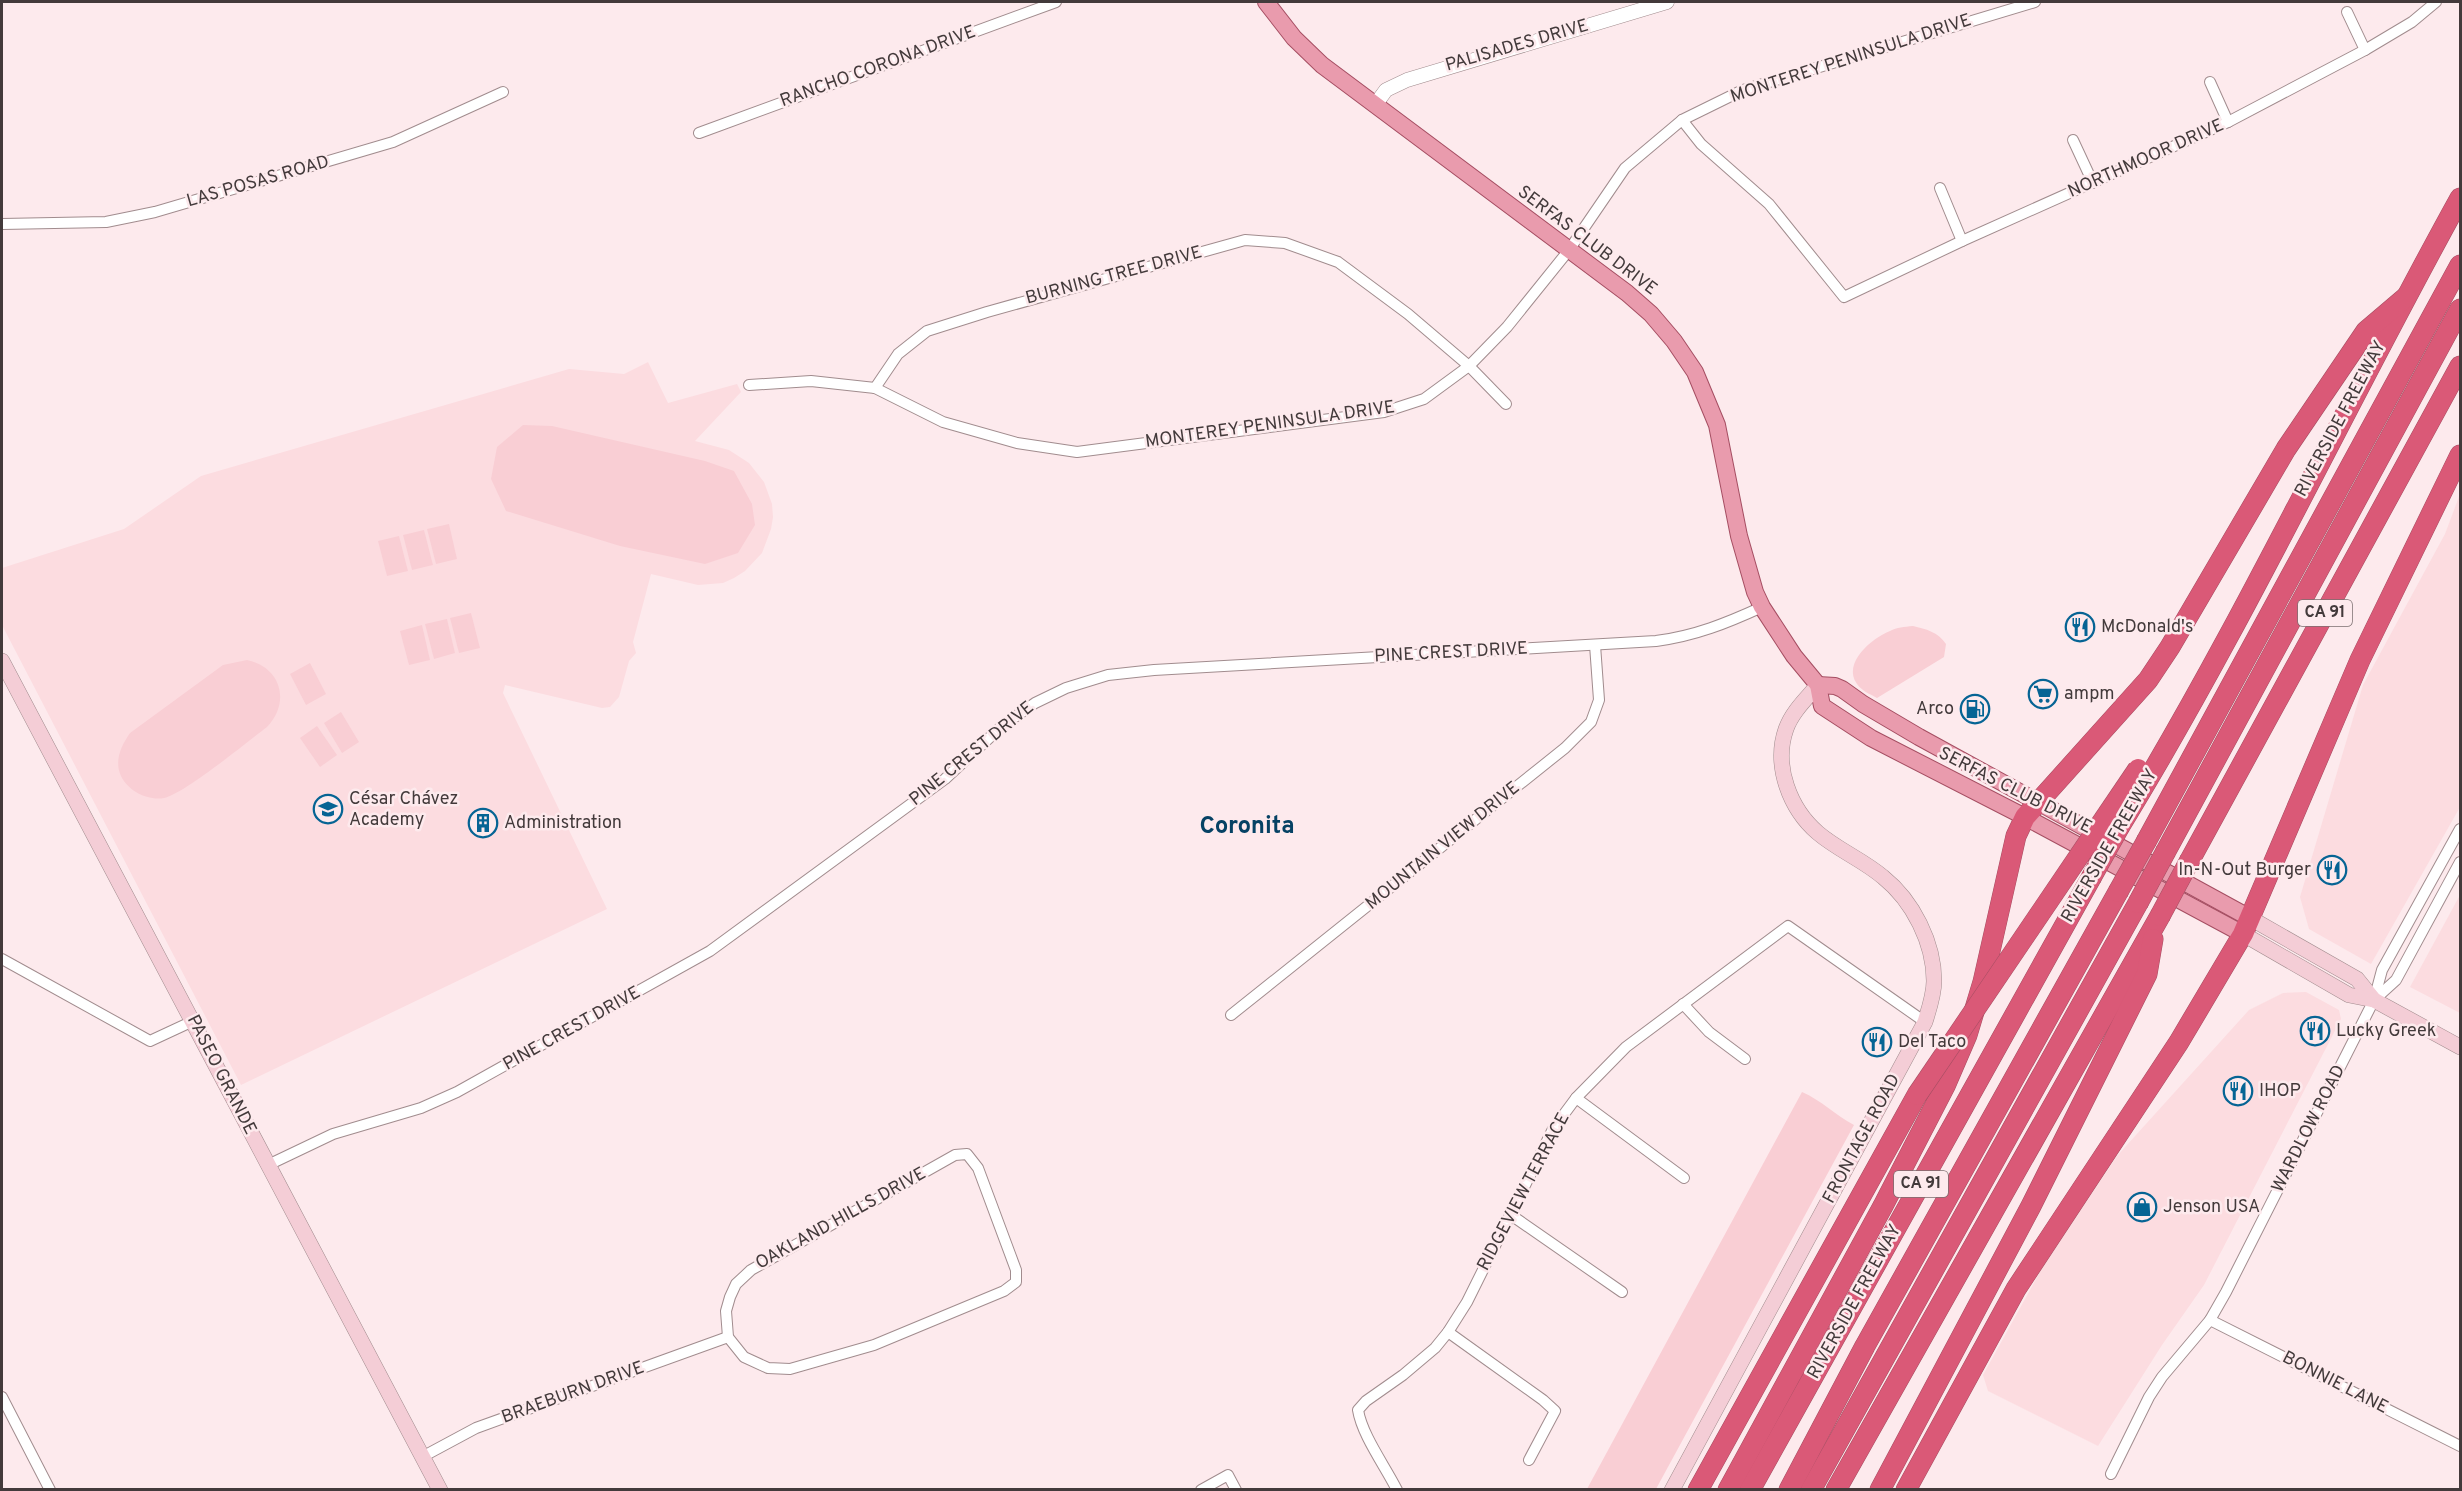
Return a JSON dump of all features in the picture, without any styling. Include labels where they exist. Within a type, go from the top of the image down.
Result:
[{"type":"highway","name":"RIVERSIDE FREEWAY","points":[[1750,1490],[2120,826],[2175,736],[2460,198]]},
{"type":"highway","points":[[1789,1490],[1865,1346],[2147,840],[2460,266]]},
{"type":"highway","points":[[1728,1490],[1883,1206],[1945,1086],[1967,1035],[1983,982],[2016,836],[2025,817],[2148,680],[2170,647],[2286,449],[2366,331],[2406,297]]},
{"type":"highway","points":[[1811,1490],[2138,903],[2460,309]]},
{"type":"highway","name":"CA 91","points":[[1836,1490],[2158,920],[2460,366]]},
{"type":"highway","points":[[1906,1490],[2016,1289],[2179,1042],[2246,926],[2360,660],[2460,455]]},
{"type":"highway","points":[[1698,1490],[1917,1095],[2138,769],[2175,736]]},
{"type":"highway","points":[[1880,1490],[2031,1206],[2147,974],[2158,920]]},
{"type":"main road","name":"SERFAS CLUB DRIVE","points":[[1266,2],[1294,38],[1322,64],[1627,293],[1651,314],[1674,342],[1695,372],[1717,425],[1739,536],[1755,592],[1762,607],[1794,656],[1818,685],[1822,706],[1871,738],[2246,926]]},
{"type":"main road","name":"PASEO GRANDE","points":[[2,661],[440,1490]]},
{"type":"main road","name":"SERFAS CLUB DRIVE","points":[[1818,685],[1836,686],[1842,689],[1919,737],[2039,802],[2246,926],[2349,995],[2374,1000],[2460,1047]]},
{"type":"main road","name":"FRONTAGE ROAD","points":[[1672,1490],[1925,1022],[1934,984],[1933,964],[1923,930],[1906,902],[1884,877],[1818,833],[1799,813],[1786,783],[1781,756],[1786,729],[1796,712],[1818,685]]},
{"type":"street","name":"RANCHO CORONA DRIVE","points":[[699,133],[1056,2]]},
{"type":"street","name":"PALISADES DRIVE","points":[[1375,105],[1386,90],[1407,80],[1667,2]]},
{"type":"street","name":"MONTEREY PENINSULA DRIVE","points":[[875,388],[943,422],[1017,443],[1077,452],[1384,412],[1424,399],[1469,366],[1507,327],[1569,250],[1625,168],[1682,120],[1743,90],[2035,2]]},
{"type":"street","name":"NORTHMOOR DRIVE","points":[[1682,120],[1701,144],[1769,204],[1844,297],[1962,241],[2228,122],[2365,50],[2412,22],[2436,2]]},
{"type":"street","points":[[2347,12],[2365,50]]},
{"type":"street","points":[[2210,82],[2228,122]]},
{"type":"street","name":"LAS POSAS ROAD","points":[[2,224],[106,222],[155,212],[393,142],[503,92]]},
{"type":"street","points":[[2073,140],[2093,183]]},
{"type":"street","points":[[1940,188],[1962,241]]},
{"type":"street","name":"BURNING TREE DRIVE","points":[[875,388],[898,354],[927,331],[1245,240],[1285,243],[1338,262],[1408,314],[1469,366],[1506,404]]},
{"type":"street","points":[[749,385],[811,381],[875,388]]},
{"type":"street","name":"PINE CREST DRIVE","points":[[268,1165],[316,1141],[421,1108],[457,1092],[710,951],[945,779],[1002,726],[1035,703],[1066,688],[1108,675],[1154,670],[1595,645],[1684,637],[1710,630],[1762,607]]},
{"type":"street","name":"MOUNTAIN VIEW DRIVE","points":[[1231,1015],[1565,748],[1591,722],[1599,700],[1595,645]]},
{"type":"street","name":"WARDLOW ROAD","points":[[2111,1474],[2149,1397],[2210,1320],[2231,1284],[2374,1000],[2382,970],[2460,829]]},
{"type":"street","name":"WARDLOW ROAD","points":[[2374,1000],[2396,980],[2460,862]]},
{"type":"street","name":"RIDGEVIEW TERRACE","points":[[1397,1490],[1372,1442],[1361,1427],[1358,1410],[1366,1401],[1403,1375],[1435,1348],[1448,1332],[1467,1302],[1553,1129],[1575,1098],[1626,1047],[1788,926],[1925,1022]]},
{"type":"street","points":[[2,959],[150,1041],[193,1021]]},
{"type":"street","points":[[1683,1004],[1710,1032],[1745,1059]]},
{"type":"street","points":[[1575,1098],[1684,1178]]},
{"type":"street","name":"OAKLAND HILLS DRIVE","points":[[967,1154],[978,1168],[1016,1270],[1016,1282],[1004,1291],[873,1345],[790,1369],[768,1368],[755,1363],[744,1357],[728,1337],[726,1311],[730,1297],[736,1284],[751,1270],[955,1155],[967,1154]]},
{"type":"street","points":[[1510,1215],[1622,1292]]},
{"type":"street","name":"BONNIE LANE","points":[[2210,1320],[2460,1446]]},
{"type":"street","points":[[1448,1332],[1543,1400],[1554,1411],[1529,1460]]},
{"type":"street","name":"BRAEBURN DRIVE","points":[[422,1456],[476,1428],[728,1337]]},
{"type":"street","points":[[2,1397],[50,1490]]},
{"type":"street","points":[[1201,1490],[1228,1475],[1236,1490]]},
{"type":"shaded area","name":"César Chávez Academy","points":[[648,362],[668,403],[737,384],[741,392],[695,441],[729,450],[749,463],[764,482],[772,504],[773,517],[762,553],[745,571],[734,578],[723,583],[698,585],[651,574],[633,642],[636,653],[629,661],[619,697],[610,707],[602,708],[505,685],[503,693],[607,909],[241,1085],[2,625],[2,568],[124,529],[201,476],[569,369],[624,374]]},
{"type":"shaded area","points":[[523,425],[552,426],[705,461],[734,471],[752,504],[755,525],[738,553],[705,564],[620,546],[506,511],[491,479],[497,447]]},
{"type":"shaded area","points":[[2460,494],[2460,807],[2371,964],[2309,929],[2300,897],[2363,685],[2445,534]]},
{"type":"shaded area","points":[[449,524],[457,559],[436,564],[427,529]]},
{"type":"shaded area","points":[[424,530],[433,565],[412,570],[403,535]]},
{"type":"shaded area","points":[[399,536],[408,571],[387,576],[378,541]]},
{"type":"shaded area","points":[[471,613],[480,648],[459,653],[450,618]]},
{"type":"shaded area","points":[[447,619],[455,653],[434,659],[425,624]]},
{"type":"shaded area","points":[[422,625],[430,660],[409,665],[400,631]]},
{"type":"shaded area","points":[[1901,627],[1923,628],[1943,640],[1946,644],[1944,657],[1877,698],[1861,689],[1853,676],[1853,668],[1861,652],[1883,634]]},
{"type":"shaded area","points":[[247,660],[268,670],[279,687],[279,707],[267,727],[200,778],[164,798],[158,799],[139,794],[128,786],[121,776],[118,759],[121,748],[130,733],[223,665]]},
{"type":"shaded area","points":[[310,663],[326,694],[306,705],[290,674]]},
{"type":"shaded area","points":[[341,712],[359,742],[342,753],[324,723]]},
{"type":"shaded area","points":[[317,726],[337,755],[320,767],[300,738]]},
{"type":"shaded area","points":[[2460,895],[2460,1013],[2410,987]]},
{"type":"shaded area","points":[[2306,992],[2339,1010],[2341,1019],[2204,1285],[2162,1345],[2098,1446],[1988,1391],[1983,1375],[2041,1270],[2117,1156],[2249,1010],[2283,993]]},
{"type":"shaded area","points":[[1802,1092],[1854,1125],[1656,1489],[1587,1489]]},
{"type":"place","name":"McDonald's","points":[[2080,627]]},
{"type":"place","name":"ampm","points":[[2043,694]]},
{"type":"place","name":"Arco","points":[[1975,709]]},
{"type":"place","name":"César Chávez Academy","points":[[328,809]]},
{"type":"place","name":"Administration","points":[[483,823]]},
{"type":"place","name":"In-N-Out Burger","points":[[2332,870]]},
{"type":"place","name":"Lucky Greek","points":[[2315,1031]]},
{"type":"place","name":"Del Taco","points":[[1877,1042]]},
{"type":"place","name":"IHOP","points":[[2238,1091]]},
{"type":"place","name":"Jenson USA","points":[[2142,1207]]},
{"type":"district","name":"Coronita","points":[[1247,827]]}]
